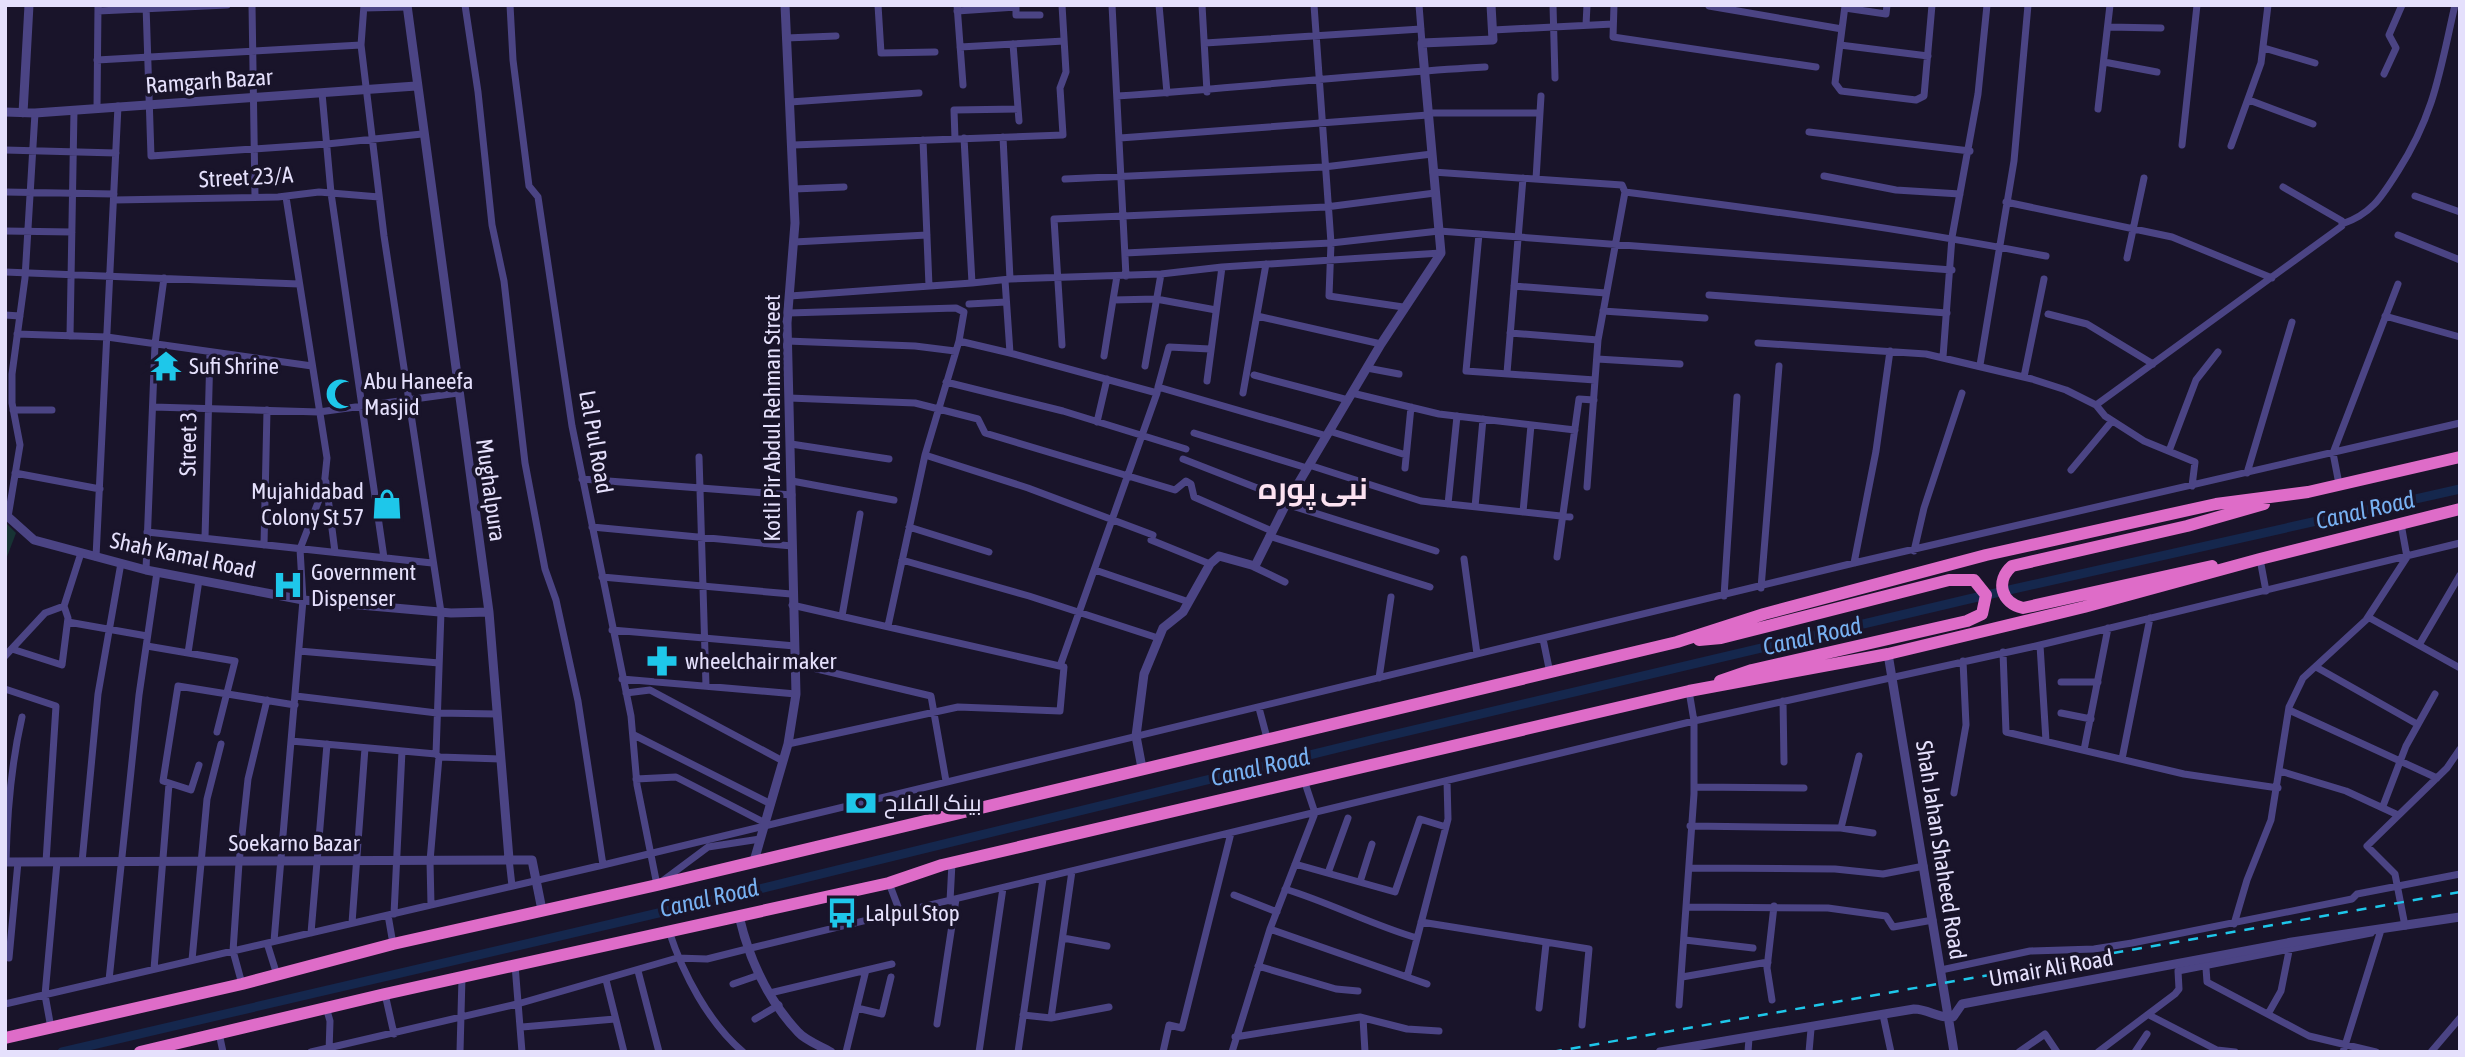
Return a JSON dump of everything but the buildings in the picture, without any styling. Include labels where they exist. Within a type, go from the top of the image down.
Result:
[{"type":"highway","points":[[2260,559],[2186,570],[2023,608],[2010,603],[2002,591],[2003,577],[2012,566],[2187,526],[2339,484],[2460,457]]},
{"type":"highway","points":[[5,1038],[242,985],[393,944],[1550,673],[1677,642],[1777,610],[1986,555],[2216,504],[2308,492]]},
{"type":"highway","points":[[141,1052],[326,1007],[889,883],[952,863],[1689,691],[1888,654],[2096,604],[2260,559],[2460,509]]},
{"type":"highway","points":[[1677,642],[1721,638],[1968,578],[1980,583],[1986,595],[1986,608],[1977,618],[1752,670],[1689,691]]},
{"type":"street","points":[[23,113],[29,5]]},
{"type":"street","points":[[97,108],[98,8],[228,5]]},
{"type":"street","points":[[252,5],[255,197]]},
{"type":"street","points":[[464,5],[478,92],[492,225],[505,281],[526,463],[545,569],[556,600],[578,701],[603,865]]},
{"type":"street","name":"Lal Pul Road","points":[[510,5],[513,60],[529,186],[538,197],[582,480],[634,735],[636,779],[657,884]]},
{"type":"street","name":"Kotli Pir Abdul Rehman Street","points":[[754,861],[788,744],[796,694],[791,594],[792,481],[787,341],[794,242],[794,189],[785,5]]},
{"type":"street","points":[[878,5],[881,53],[935,52]]},
{"type":"street","points":[[793,145],[1063,135],[1059,88],[1066,72],[1062,5]]},
{"type":"street","points":[[1112,5],[1126,276]]},
{"type":"street","points":[[1159,5],[1167,93]]},
{"type":"street","points":[[1202,5],[1207,92]]},
{"type":"street","points":[[1314,5],[1320,124],[1331,243],[1329,296],[1403,307]]},
{"type":"street","points":[[1254,567],[1287,502],[1403,307],[1441,253],[1419,5]]},
{"type":"street","points":[[1422,43],[1493,40],[1491,5]]},
{"type":"street","points":[[1553,5],[1555,78]]},
{"type":"street","points":[[1586,25],[1587,5]]},
{"type":"street","points":[[1614,5],[1613,37],[1816,67]]},
{"type":"street","points":[[1887,5],[1886,14],[1845,7],[1835,83],[1841,91],[1916,100],[1924,96],[1932,5]]},
{"type":"street","points":[[1943,357],[1952,270],[1952,237],[1970,151],[1987,5]]},
{"type":"street","points":[[1980,365],[1997,247],[2014,161],[2028,5]]},
{"type":"street","points":[[2098,109],[2110,5]]},
{"type":"street","points":[[2182,145],[2197,5]]},
{"type":"street","points":[[2231,146],[2249,100],[2264,48],[2268,5]]},
{"type":"street","points":[[2384,74],[2396,48],[2389,35],[2402,5]]},
{"type":"street","points":[[2096,405],[2342,224],[2371,210],[2411,152],[2438,87],[2455,5]]},
{"type":"street","points":[[407,6],[364,6],[361,45],[379,197],[441,612],[438,755],[430,860],[431,905]]},
{"type":"street","name":"Mughalpura","points":[[407,6],[422,134],[489,612],[509,859]]},
{"type":"street","points":[[962,85],[957,8],[1016,6],[1016,15],[1040,15]]},
{"type":"street","points":[[1709,6],[1745,9],[1842,29]]},
{"type":"street","points":[[146,7],[151,156],[327,145],[422,134]]},
{"type":"street","points":[[1493,30],[1613,24]]},
{"type":"street","points":[[2108,27],[2161,28]]},
{"type":"street","points":[[1205,43],[1421,29]]},
{"type":"street","points":[[786,38],[836,36]]},
{"type":"street","points":[[960,47],[1064,41]]},
{"type":"street","points":[[1013,44],[1019,121]]},
{"type":"street","points":[[97,60],[361,45]]},
{"type":"street","points":[[1840,45],[1928,56]]},
{"type":"street","points":[[2264,48],[2315,63]]},
{"type":"street","points":[[2104,62],[2157,72]]},
{"type":"street","points":[[1117,96],[1207,92],[1317,79],[1485,67]]},
{"type":"street","name":"Ramgarh Bazar","points":[[5,112],[35,113],[416,86]]},
{"type":"street","points":[[322,93],[331,193],[384,558]]},
{"type":"street","points":[[790,102],[919,93]]},
{"type":"street","points":[[1536,179],[1541,96]]},
{"type":"street","points":[[2249,100],[2313,124]]},
{"type":"street","points":[[96,557],[118,106]]},
{"type":"street","points":[[955,139],[954,110],[1018,109]]},
{"type":"street","points":[[70,336],[74,110]]},
{"type":"street","points":[[7,516],[20,445],[9,369],[26,273],[35,113]]},
{"type":"street","points":[[1120,138],[1428,114],[1540,113]]},
{"type":"street","points":[[1809,132],[1970,151]]},
{"type":"street","points":[[1003,137],[1008,280],[1006,302],[1010,353]]},
{"type":"street","points":[[964,138],[972,283]]},
{"type":"street","points":[[923,140],[929,286]]},
{"type":"street","points":[[5,150],[116,153]]},
{"type":"street","points":[[1065,179],[1324,167],[1432,154]]},
{"type":"street","points":[[1433,172],[1622,185],[1625,192],[1598,340],[1587,487]]},
{"type":"street","points":[[1824,176],[1896,190],[1960,194]]},
{"type":"street","points":[[1507,373],[1523,178]]},
{"type":"street","points":[[2127,258],[2144,178]]},
{"type":"street","points":[[794,189],[844,187]]},
{"type":"street","points":[[2283,187],[2342,224]]},
{"type":"street","name":"Street 23/A","points":[[5,192],[114,197],[286,197],[331,193],[379,197]]},
{"type":"street","points":[[1625,192],[1759,207],[1952,237],[2046,256]]},
{"type":"street","points":[[1062,345],[1054,219],[1326,207],[1435,193]]},
{"type":"street","points":[[2415,196],[2460,212]]},
{"type":"street","points":[[286,197],[327,458],[326,478],[335,552]]},
{"type":"street","points":[[2006,202],[2172,237],[2272,278]]},
{"type":"street","points":[[5,231],[72,232]]},
{"type":"street","points":[[1125,253],[1331,243],[1439,231],[1952,270]]},
{"type":"street","points":[[1479,234],[1466,370],[1595,380]]},
{"type":"street","points":[[794,242],[927,235]]},
{"type":"street","points":[[2398,235],[2460,260]]},
{"type":"street","points":[[790,296],[1058,276],[1161,274],[1222,267],[1441,253]]},
{"type":"street","points":[[1242,393],[1266,264]]},
{"type":"street","points":[[1207,381],[1222,267]]},
{"type":"street","points":[[5,272],[299,284]]},
{"type":"street","points":[[1145,366],[1161,274]]},
{"type":"street","points":[[1104,356],[1117,276]]},
{"type":"street","points":[[146,570],[155,344],[164,278]]},
{"type":"street","points":[[2024,377],[2044,279]]},
{"type":"street","points":[[2339,484],[2333,453],[2398,284]]},
{"type":"street","points":[[1514,286],[1606,293]]},
{"type":"street","points":[[1709,295],[1947,313]]},
{"type":"street","points":[[1113,300],[1156,299],[1216,310]]},
{"type":"street","points":[[968,304],[1006,302]]},
{"type":"street","points":[[788,313],[956,308],[964,312],[959,341],[925,455],[888,626]]},
{"type":"street","points":[[1603,311],[1705,318]]},
{"type":"street","points":[[2048,314],[2087,324],[2153,364]]},
{"type":"street","points":[[5,315],[20,316]]},
{"type":"street","points":[[1257,316],[1381,344]]},
{"type":"street","points":[[2385,316],[2460,337]]},
{"type":"street","points":[[2247,473],[2292,322]]},
{"type":"street","points":[[1510,333],[1598,340]]},
{"type":"street","points":[[17,334],[107,337],[312,366]]},
{"type":"street","points":[[787,341],[915,346],[955,351]]},
{"type":"street","points":[[959,341],[1406,455]]},
{"type":"street","points":[[1758,343],[1943,357],[2066,390],[2096,405],[2112,421],[2144,441],[2195,462],[2192,486]]},
{"type":"street","points":[[5,346],[15,346]]},
{"type":"street","points":[[1060,666],[1144,436],[1169,346],[1210,349]]},
{"type":"street","points":[[1854,563],[1877,451],[1890,351]]},
{"type":"street","name":"Street 3","points":[[205,538],[210,352]]},
{"type":"street","points":[[2169,451],[2196,380],[2218,352]]},
{"type":"street","points":[[1597,359],[1680,365]]},
{"type":"street","points":[[1761,588],[1779,366]]},
{"type":"street","points":[[1367,368],[1399,374]]},
{"type":"street","points":[[1254,375],[1457,416],[1575,430]]},
{"type":"street","points":[[1097,422],[1107,379]]},
{"type":"street","points":[[946,382],[1186,449]]},
{"type":"street","points":[[153,407],[319,412],[458,393]]},
{"type":"street","points":[[1914,551],[1924,508],[1962,393]]},
{"type":"street","points":[[1724,596],[1737,397]]},
{"type":"street","points":[[789,398],[904,402],[978,419],[985,433],[1175,489],[1186,481],[1191,484],[1194,497],[1270,534],[1430,587]]},
{"type":"street","points":[[1557,557],[1567,517],[1579,399],[1594,400]]},
{"type":"street","points":[[1405,468],[1412,407]]},
{"type":"street","points":[[13,410],[52,410]]},
{"type":"street","points":[[264,545],[267,410]]},
{"type":"street","points":[[1448,504],[1457,416]]},
{"type":"street","points":[[1475,507],[1483,419]]},
{"type":"street","points":[[2071,470],[2112,421]]},
{"type":"street","points":[[5,1004],[536,881],[1761,588],[1854,563],[2460,423]]},
{"type":"street","points":[[1523,512],[1531,425]]},
{"type":"street","points":[[1194,433],[1421,501],[1567,517]]},
{"type":"street","points":[[791,444],[889,459]]},
{"type":"street","points":[[925,455],[1153,535],[1151,540],[1210,564]]},
{"type":"street","points":[[699,457],[706,686]]},
{"type":"street","points":[[1183,459],[1287,502],[1436,551]]},
{"type":"street","points":[[15,473],[100,489]]},
{"type":"street","points":[[277,975],[271,942],[296,696],[303,600],[300,549],[326,478]]},
{"type":"street","points":[[582,480],[792,495]]},
{"type":"street","points":[[792,481],[894,500]]},
{"type":"street","points":[[842,616],[860,514]]},
{"type":"street","name":"Shah Kamal Road","points":[[7,516],[34,540],[146,570],[303,600],[441,612],[489,612]]},
{"type":"street","points":[[2234,924],[2247,880],[2271,820],[2289,710],[2303,678],[2368,617],[2407,557],[2401,524]]},
{"type":"street","points":[[592,527],[792,546]]},
{"type":"street","points":[[909,527],[989,552]]},
{"type":"street","points":[[147,532],[432,563]]},
{"type":"street","points":[[310,1052],[329,1050],[521,1003],[606,981],[677,958],[707,959],[747,950],[1694,721],[2040,645],[2460,543]]},
{"type":"street","points":[[12,649],[62,665],[68,622],[64,606],[81,553]]},
{"type":"street","points":[[1142,768],[1136,736],[1144,674],[1164,626],[1183,612],[1210,564],[1224,556],[1285,582]]},
{"type":"street","points":[[1464,559],[1477,654]]},
{"type":"street","points":[[2260,559],[2266,591]]},
{"type":"street","points":[[902,560],[1158,638]]},
{"type":"street","points":[[82,862],[98,694],[121,563]]},
{"type":"street","points":[[1095,570],[1189,602]]},
{"type":"street","points":[[109,980],[139,695],[157,572]]},
{"type":"street","points":[[2419,645],[2460,575]]},
{"type":"street","points":[[602,577],[791,594]]},
{"type":"street","points":[[188,653],[199,580]]},
{"type":"street","points":[[1379,678],[1391,597]]},
{"type":"street","points":[[788,744],[973,706],[1060,711],[1064,667],[792,605]]},
{"type":"street","points":[[5,656],[45,613],[64,606]]},
{"type":"street","points":[[2368,617],[2460,668]]},
{"type":"street","points":[[2122,759],[2150,618]]},
{"type":"street","points":[[68,622],[147,636]]},
{"type":"street","points":[[2084,750],[2108,628]]},
{"type":"street","points":[[612,630],[794,646]]},
{"type":"street","points":[[1543,639],[1550,673]]},
{"type":"street","points":[[2040,645],[2046,741]]},
{"type":"street","points":[[147,646],[235,661],[216,732]]},
{"type":"street","points":[[299,651],[439,663]]},
{"type":"street","points":[[2003,652],[2006,732],[2184,774],[2278,788]]},
{"type":"street","name":"Shah Jahan Shaheed Road","points":[[1888,654],[1894,677],[1954,1052]]},
{"type":"street","points":[[1954,793],[1966,725],[1964,661]]},
{"type":"street","points":[[796,664],[931,696],[946,781]]},
{"type":"street","points":[[2316,667],[2417,724]]},
{"type":"street","points":[[622,679],[796,694]]},
{"type":"street","points":[[2061,682],[2098,682]]},
{"type":"street","points":[[199,765],[191,790],[163,781],[178,686],[295,705]]},
{"type":"street","points":[[5,689],[56,706],[46,862]]},
{"type":"street","points":[[626,693],[650,690],[783,761]]},
{"type":"street","points":[[1679,1005],[1694,787],[1694,721],[1689,691]]},
{"type":"street","points":[[2383,806],[2417,724],[2435,694]]},
{"type":"street","points":[[296,696],[437,713],[497,714]]},
{"type":"street","points":[[242,985],[233,951],[239,863],[248,779],[267,700]]},
{"type":"street","points":[[1783,701],[1784,762]]},
{"type":"street","points":[[1259,708],[1267,738]]},
{"type":"street","points":[[2289,710],[2437,778]]},
{"type":"street","points":[[2061,713],[2091,719]]},
{"type":"street","points":[[6,862],[8,779],[22,717]]},
{"type":"street","points":[[634,735],[771,804]]},
{"type":"street","points":[[291,741],[501,759]]},
{"type":"street","points":[[192,960],[207,799],[221,744]]},
{"type":"street","points":[[311,933],[327,744]]},
{"type":"street","points":[[352,923],[365,748]]},
{"type":"street","points":[[2404,926],[2395,874],[2367,846],[2437,778],[2460,749]]},
{"type":"street","points":[[393,944],[391,914],[402,751]]},
{"type":"street","points":[[1841,828],[1859,756]]},
{"type":"street","points":[[2280,771],[2346,791],[2383,806],[2398,816]]},
{"type":"street","points":[[636,779],[676,777],[764,825]]},
{"type":"street","points":[[1232,1052],[1270,929],[1315,813],[1304,780]]},
{"type":"street","points":[[1407,977],[1446,827],[1447,781]]},
{"type":"street","points":[[154,969],[169,784]]},
{"type":"street","points":[[1694,787],[1804,788]]},
{"type":"street","points":[[1328,873],[1348,818]]},
{"type":"street","points":[[1295,864],[1395,892],[1420,819],[1446,827]]},
{"type":"street","points":[[1690,826],[1841,828],[1873,833]]},
{"type":"street","points":[[1163,1052],[1169,1025],[1182,1028],[1231,833]]},
{"type":"street","points":[[657,884],[708,847],[760,839]]},
{"type":"street","points":[[1360,882],[1371,844]]},
{"type":"street","points":[[509,859],[512,886]]},
{"type":"street","name":"Soekarno Bazar","points":[[6,862],[532,860],[542,910]]},
{"type":"street","points":[[9,958],[18,862]]},
{"type":"street","points":[[51,1028],[45,995],[57,862]]},
{"type":"street","points":[[937,1024],[953,900],[952,863]]},
{"type":"street","points":[[1689,868],[1835,869],[1883,874],[1924,866]]},
{"type":"street","points":[[1051,1018],[1072,872]]},
{"type":"street","points":[[1941,970],[2031,951],[2094,948],[2234,924],[2352,898],[2357,894],[2397,884],[2460,874]]},
{"type":"street","points":[[1018,1052],[1043,879]]},
{"type":"street","points":[[889,883],[900,912]]},
{"type":"street","points":[[979,1052],[1003,888]]},
{"type":"street","points":[[1285,889],[1329,902],[1386,929],[1417,938]]},
{"type":"street","points":[[1234,895],[1277,912]]},
{"type":"street","points":[[1772,1000],[1768,962],[1774,906]]},
{"type":"street","points":[[1686,908],[1828,908],[1886,916],[1893,926],[1933,920]]},
{"type":"street","points":[[739,916],[747,950],[770,993],[799,1034],[831,1052]]},
{"type":"street","name":"Umair Ali Road","points":[[1949,1018],[1956,1015],[1962,1004],[2176,969],[2292,942],[2460,917]]},
{"type":"street","points":[[1421,922],[1589,949],[1582,1025]]},
{"type":"street","points":[[1270,929],[1366,964],[1369,961],[1427,984]]},
{"type":"street","points":[[2098,1052],[2149,1015],[2179,989],[2176,969],[2206,968],[2381,930]]},
{"type":"street","points":[[2343,1052],[2381,930]]},
{"type":"street","points":[[669,931],[677,958],[700,998],[743,1052]]},
{"type":"street","points":[[1063,938],[1107,946]]},
{"type":"street","points":[[1685,940],[1753,947]]},
{"type":"street","points":[[1539,1008],[1546,944]]},
{"type":"street","points":[[2267,1014],[2281,991],[2289,951]]},
{"type":"street","points":[[1682,976],[1768,962]]},
{"type":"street","points":[[770,993],[892,964]]},
{"type":"street","points":[[515,965],[521,1003],[523,1052]]},
{"type":"street","points":[[1258,966],[1336,989],[1358,991]]},
{"type":"street","points":[[2206,968],[2207,982],[2309,1036],[2376,1052]]},
{"type":"street","points":[[846,1052],[866,970]]},
{"type":"street","points":[[638,971],[659,1052]]},
{"type":"street","points":[[733,984],[759,975]]},
{"type":"street","points":[[857,1008],[882,1014],[891,976]]},
{"type":"street","points":[[460,1052],[462,977]]},
{"type":"street","points":[[606,981],[624,1052]]},
{"type":"street","points":[[385,994],[394,1034]]},
{"type":"street","points":[[755,1019],[779,1005]]},
{"type":"street","points":[[326,1007],[330,1021],[329,1050]]},
{"type":"street","points":[[1023,1015],[1051,1018],[1109,1007]]},
{"type":"street","points":[[1660,1052],[1692,1049],[1919,1009],[1949,1018]]},
{"type":"street","points":[[1883,1015],[1891,1052]]},
{"type":"street","points":[[2149,1015],[2217,1050],[2235,1052]]},
{"type":"street","points":[[1235,1037],[1363,1018],[1407,1029],[1438,1031]]},
{"type":"street","points":[[1363,1018],[1365,1052]]},
{"type":"street","points":[[2432,1051],[2460,1018]]},
{"type":"street","points":[[522,1027],[615,1019]]},
{"type":"street","points":[[1809,1052],[1811,1029]]},
{"type":"street","points":[[219,1032],[223,1052]]},
{"type":"street","points":[[2019,1052],[2045,1034],[2057,1052]]},
{"type":"street","points":[[2135,1052],[2147,1034]]},
{"type":"street","points":[[1748,1052],[1749,1038]]},
{"type":"green space","points":[[5,522],[16,533],[5,562]]},
{"type":"waterway","name":"Canal Road","points":[[62,1052],[714,900],[1375,739],[1969,599],[2460,489]]},
{"type":"railway","points":[[1552,1052],[2460,892]]},
{"type":"place","name":"Sufi Shrine","points":[[166,366]]},
{"type":"place","name":"Abu Haneefa Masjid","points":[[341,394]]},
{"type":"place","name":"Mujahidabad Colony St 57","points":[[387,504]]},
{"type":"place","name":"Government Dispenser","points":[[288,585]]},
{"type":"place","name":"wheelchair maker","points":[[662,661]]},
{"type":"place","name":"بینک الفلاح","points":[[861,803]]},
{"type":"place","name":"Lalpul Stop","points":[[842,913]]},
{"type":"district","name":"نبی پورہ","points":[[1313,488]]}]
